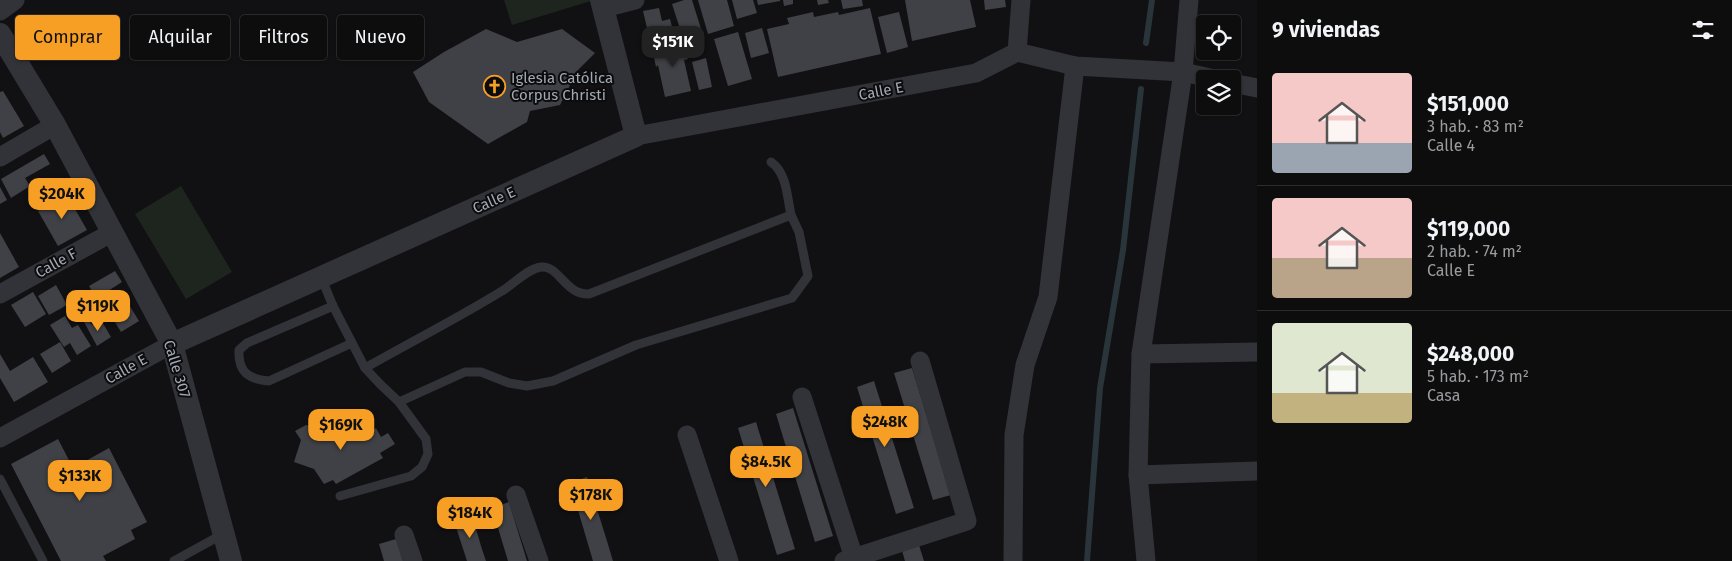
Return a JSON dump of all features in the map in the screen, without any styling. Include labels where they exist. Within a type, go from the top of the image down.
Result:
[{"type":"street","points":[[0,11],[15,0]]},
{"type":"street","points":[[635,0],[602,4],[636,136]]},
{"type":"street","points":[[1021,0],[1017,52],[1075,66],[1183,72],[1196,75]]},
{"type":"street","points":[[1146,561],[1138,475],[1141,354],[1183,72],[1189,0]]},
{"type":"street","name":"Calle 307","points":[[0,34],[55,125],[172,344],[231,561]]},
{"type":"street","name":"Calle E","points":[[0,438],[172,344],[636,136],[976,73],[1017,52]]},
{"type":"street","points":[[1013,561],[1014,435],[1025,364],[1048,297],[1075,66]]},
{"type":"street","points":[[1241,84],[1257,88]]},
{"type":"street","points":[[0,157],[55,125]]},
{"type":"street","name":"Calle F","points":[[0,294],[111,233]]},
{"type":"street","points":[[1141,354],[1257,352]]},
{"type":"street","points":[[802,398],[851,560],[967,521],[920,361]]},
{"type":"street","points":[[687,435],[729,561]]},
{"type":"street","points":[[1138,475],[1257,471]]},
{"type":"street","points":[[516,495],[539,561]]},
{"type":"street","points":[[404,535],[412,561]]},
{"type":"lane","points":[[399,402],[465,372],[481,372],[509,383],[527,386],[553,381],[636,345],[792,298],[808,276],[799,232],[791,215],[782,173],[771,162]]},
{"type":"lane","points":[[365,368],[542,267],[551,269],[573,291],[580,294],[589,294],[791,215]]},
{"type":"lane","points":[[321,277],[333,306],[365,368],[399,402],[426,439],[428,454],[422,467],[411,476],[340,496]]},
{"type":"lane","points":[[333,306],[247,343],[238,350],[238,362],[249,377],[269,381],[352,343]]},
{"type":"lane","points":[[0,479],[4,495],[43,561]]},
{"type":"lane","points":[[174,561],[223,534]]},
{"type":"shaded area","points":[[504,0],[591,0],[591,1],[512,25]]},
{"type":"shaded area","points":[[181,186],[232,272],[186,299],[135,214]]},
{"type":"building","points":[[684,0],[692,0],[702,32],[683,38],[672,4]]},
{"type":"building","points":[[698,0],[727,0],[734,26],[708,34]]},
{"type":"building","points":[[732,0],[753,0],[757,13],[737,19]]},
{"type":"building","points":[[757,0],[780,0],[780,1],[758,5]]},
{"type":"building","points":[[783,0],[793,0],[793,4],[784,6]]},
{"type":"building","points":[[817,0],[828,0],[829,3],[818,5]]},
{"type":"building","points":[[841,0],[862,0],[863,6],[843,9]]},
{"type":"building","points":[[905,0],[970,0],[976,27],[912,41]]},
{"type":"building","points":[[984,0],[1005,0],[1006,7],[985,10]]},
{"type":"building","points":[[659,8],[662,21],[670,19],[675,39],[651,45],[643,11]]},
{"type":"building","points":[[870,8],[881,54],[778,77],[767,29],[789,24],[787,18],[813,12],[814,17],[838,12],[839,15]]},
{"type":"building","points":[[899,12],[908,47],[887,53],[878,17]]},
{"type":"building","points":[[762,28],[769,53],[751,58],[745,33]]},
{"type":"building","name":"Iglesia Católica Corpus Christi","points":[[486,29],[517,42],[562,29],[595,53],[577,71],[560,105],[530,111],[527,122],[488,144],[429,102],[413,72]]},
{"type":"building","points":[[738,32],[752,79],[728,86],[714,39]]},
{"type":"building","points":[[683,40],[688,59],[684,60],[691,91],[665,97],[652,48]]},
{"type":"building","points":[[706,58],[712,87],[699,90],[692,62]]},
{"type":"building","points":[[3,91],[24,126],[3,138],[0,132],[0,92]]},
{"type":"building","points":[[44,154],[50,164],[25,178],[30,186],[11,198],[1,179]]},
{"type":"building","points":[[0,187],[7,200],[0,204]]},
{"type":"building","points":[[67,195],[87,230],[58,246],[38,211]]},
{"type":"building","points":[[0,233],[19,267],[0,278]]},
{"type":"building","points":[[115,271],[122,282],[108,291],[113,299],[101,307],[89,286]]},
{"type":"building","points":[[56,285],[67,305],[49,315],[38,296]]},
{"type":"building","points":[[33,292],[46,314],[25,327],[11,305]]},
{"type":"building","points":[[128,303],[139,321],[121,332],[110,314]]},
{"type":"building","points":[[65,316],[72,328],[78,325],[91,346],[77,355],[70,343],[64,347],[50,325]]},
{"type":"building","points":[[88,319],[92,325],[101,320],[111,337],[97,346],[84,322]]},
{"type":"building","points":[[60,342],[71,361],[52,373],[40,354]]},
{"type":"building","points":[[0,354],[10,371],[33,357],[48,382],[14,402],[0,378]]},
{"type":"building","points":[[912,368],[951,495],[933,500],[894,373]]},
{"type":"building","points":[[874,381],[914,508],[896,514],[857,387]]},
{"type":"building","points":[[793,408],[833,536],[815,542],[776,414]]},
{"type":"building","points":[[361,419],[371,432],[376,428],[381,437],[388,433],[395,444],[380,453],[383,458],[336,484],[333,480],[324,484],[314,469],[294,462],[301,440],[295,431],[306,425],[321,428],[329,438]]},
{"type":"building","points":[[756,422],[795,549],[777,555],[738,428]]},
{"type":"building","points":[[58,439],[73,468],[109,448],[147,522],[131,530],[135,539],[103,556],[106,561],[61,561],[11,464]]},
{"type":"building","points":[[587,477],[613,561],[593,561],[570,483]]},
{"type":"building","points":[[509,502],[527,561],[508,561],[492,508]]},
{"type":"building","points":[[472,515],[486,561],[467,561],[454,521]]},
{"type":"building","points":[[396,539],[403,561],[384,561],[379,544]]},
{"type":"building","points":[[918,542],[924,561],[905,561],[901,547]]},
{"type":"waterway","points":[[1146,43],[1152,0]]},
{"type":"waterway","points":[[1087,561],[1100,388],[1123,250],[1141,89]]},
{"type":"place","name":"Iglesia Católica Corpus Christi","points":[[495,87]]}]
